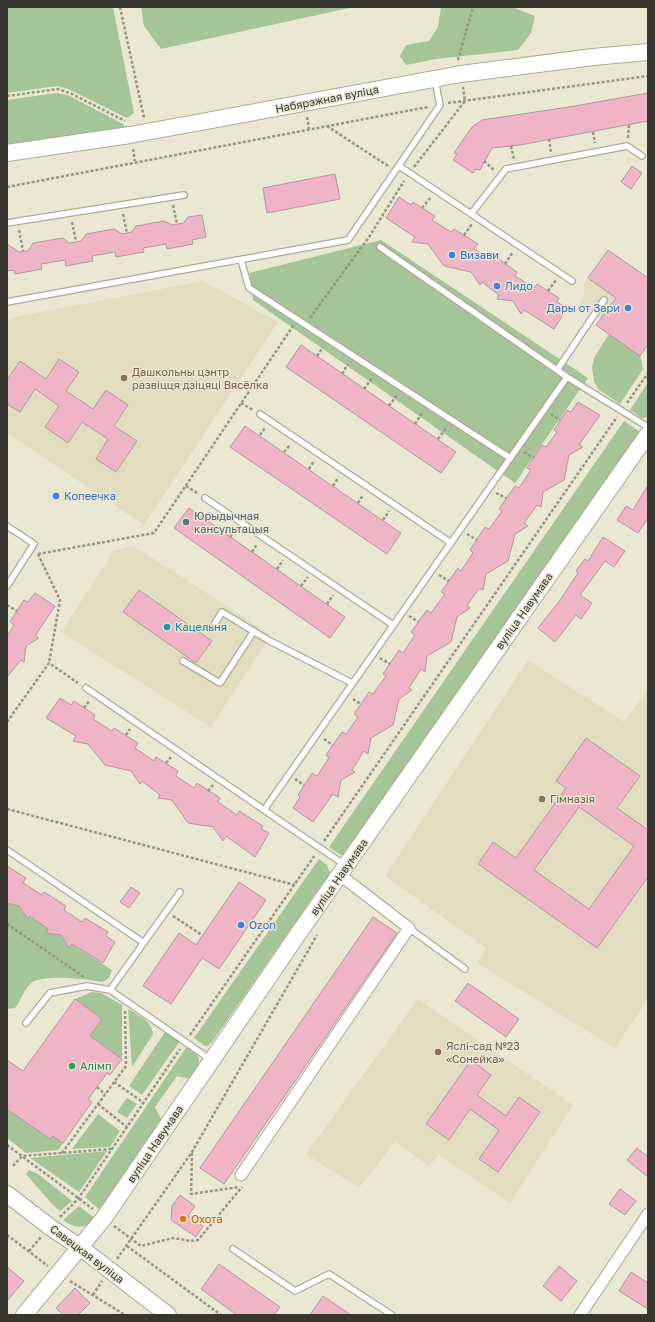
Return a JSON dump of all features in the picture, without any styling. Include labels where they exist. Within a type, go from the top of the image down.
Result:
[{"type":"street","name":"Набярэжная вуліца","points":[[7,153],[130,135],[460,74],[593,57],[648,52]]},
{"type":"street","name":"вуліца Навумава","points":[[24,1315],[81,1248],[104,1218],[343,870],[648,434]]},
{"type":"street","points":[[241,1175],[409,928],[343,870]]},
{"type":"street","name":"Савецкая вуліца","points":[[7,1194],[50,1227],[81,1248],[168,1315]]},
{"type":"street","points":[[580,1315],[648,1214]]},
{"type":"lane","points":[[7,302],[348,240],[440,104],[435,79]]},
{"type":"lane","points":[[471,214],[506,169],[627,146],[642,156]]},
{"type":"lane","points":[[399,166],[572,280]]},
{"type":"lane","points":[[7,223],[184,195]]},
{"type":"lane","points":[[380,246],[567,377],[648,427]]},
{"type":"lane","points":[[241,260],[249,288],[510,458]]},
{"type":"lane","points":[[557,370],[604,300]]},
{"type":"lane","points":[[264,810],[567,377]]},
{"type":"lane","points":[[260,414],[451,542]]},
{"type":"lane","points":[[205,498],[393,625]]},
{"type":"lane","points":[[7,526],[34,544],[7,586]]},
{"type":"lane","points":[[215,623],[222,612],[268,640],[352,683]]},
{"type":"lane","points":[[183,661],[220,683],[254,631]]},
{"type":"lane","points":[[86,688],[320,848],[343,870]]},
{"type":"lane","points":[[7,850],[144,943]]},
{"type":"lane","points":[[110,990],[180,892]]},
{"type":"lane","points":[[409,928],[465,969]]},
{"type":"lane","points":[[26,1023],[50,993],[87,986],[110,990],[212,1060]]},
{"type":"lane","points":[[233,1249],[296,1292],[329,1274],[392,1315]]},
{"type":"path","points":[[120,7],[144,118]]},
{"type":"path","points":[[305,324],[369,237],[410,173],[465,101],[458,61],[473,7]]},
{"type":"path","points":[[7,186],[440,104],[648,76]]},
{"type":"path","points":[[7,96],[58,89],[72,94],[129,123]]},
{"type":"path","points":[[326,126],[395,171]]},
{"type":"path","points":[[511,146],[515,167]]},
{"type":"path","points":[[484,161],[500,176]]},
{"type":"path","points":[[171,197],[177,224]]},
{"type":"path","points":[[121,205],[127,233]]},
{"type":"path","points":[[70,213],[76,241]]},
{"type":"path","points":[[18,222],[23,251]]},
{"type":"path","points":[[505,264],[518,245]]},
{"type":"path","points":[[26,557],[154,533],[298,320]]},
{"type":"path","points":[[28,1251],[78,1198],[185,1041],[295,886],[648,373]]},
{"type":"path","points":[[389,406],[402,388]]},
{"type":"path","points":[[241,403],[260,414]]},
{"type":"path","points":[[415,424],[427,404]]},
{"type":"path","points":[[438,439],[452,420]]},
{"type":"path","points":[[186,486],[205,498]]},
{"type":"path","points":[[7,722],[49,663],[60,600],[34,544]]},
{"type":"path","points":[[7,605],[18,611]]},
{"type":"path","points":[[49,663],[86,688]]},
{"type":"path","points":[[7,809],[295,886]]},
{"type":"path","points":[[166,912],[202,935]]},
{"type":"path","points":[[7,924],[101,989]]},
{"type":"path","points":[[93,1295],[192,1152],[321,929]]},
{"type":"path","points":[[62,1153],[126,1066],[125,1000]]},
{"type":"path","points":[[114,1082],[144,1102]]},
{"type":"path","points":[[97,1087],[105,1094]]},
{"type":"path","points":[[98,1104],[127,1127]]},
{"type":"path","points":[[13,1166],[22,1156],[112,1149]]},
{"type":"path","points":[[192,1152],[191,1194],[243,1186]]},
{"type":"path","points":[[127,1246],[221,1315]]},
{"type":"shaded area","points":[[588,278],[616,298],[601,318],[581,304],[584,296],[584,283]]},
{"type":"shaded area","name":"Дашкольны цэнтр развіцця дзіцяці Вясёлка","points":[[203,281],[278,322],[144,525],[7,433],[7,323],[10,318]]},
{"type":"shaded area","points":[[134,546],[271,635],[211,727],[61,632],[114,551]]},
{"type":"shaded area","name":"Гімназія","points":[[528,660],[624,722],[648,690],[648,999],[615,1048],[477,963],[486,948],[385,876]]},
{"type":"shaded area","name":"Яслі-сад №23 «Сонейка»","points":[[418,999],[573,1105],[510,1203],[439,1155],[429,1166],[395,1142],[359,1188],[306,1154]]},
{"type":"green space","points":[[7,7],[113,7],[134,113],[127,118],[68,89],[57,86],[7,93]]},
{"type":"green space","points":[[141,7],[354,7],[161,49],[144,26]]},
{"type":"green space","points":[[441,7],[512,7],[535,16],[531,33],[518,50],[436,59],[406,65],[400,56],[406,45],[429,41],[438,27]]},
{"type":"green space","points":[[56,93],[68,95],[123,124],[125,129],[7,148],[7,100]]},
{"type":"green space","points":[[381,240],[588,378],[515,483],[253,300],[249,273]]},
{"type":"green space","points":[[609,334],[640,355],[643,369],[620,404],[598,389],[594,381],[592,368],[594,358]]},
{"type":"green space","points":[[647,384],[648,417],[642,418],[630,410]]},
{"type":"green space","points":[[624,421],[640,432],[344,857],[329,847]]},
{"type":"green space","points":[[319,859],[327,865],[330,873],[212,1042],[208,1046],[205,1046],[194,1038]]},
{"type":"green space","points":[[7,903],[19,906],[28,919],[30,916],[48,929],[46,933],[61,935],[69,947],[72,944],[112,970],[109,978],[103,982],[65,978],[35,981],[30,984],[15,1008],[7,1009]]},
{"type":"green space","points":[[92,992],[101,993],[122,1005],[122,1059],[90,1036],[102,1019],[75,999]]},
{"type":"green space","points":[[128,1009],[140,1016],[150,1025],[153,1034],[132,1067]]},
{"type":"green space","points":[[165,1032],[180,1041],[142,1095],[129,1086]]},
{"type":"green space","points":[[187,1046],[198,1057],[199,1065],[197,1069],[191,1079],[177,1076],[155,1107],[163,1123],[102,1212],[85,1197]]},
{"type":"green space","points":[[127,1098],[137,1104],[127,1118],[117,1112]]},
{"type":"green space","points":[[7,1109],[50,1139],[53,1136],[63,1143],[58,1150],[26,1153],[7,1138]]},
{"type":"green space","points":[[98,1114],[120,1131],[110,1147],[72,1149]]},
{"type":"green space","points":[[107,1151],[79,1192],[30,1158]]},
{"type":"green space","points":[[29,1170],[38,1174],[72,1201],[60,1211],[26,1174]]},
{"type":"green space","points":[[79,1206],[96,1219],[88,1225],[80,1227],[67,1223],[63,1220]]},
{"type":"building","points":[[648,93],[648,121],[520,145],[492,148],[480,170],[476,169],[473,173],[453,160],[457,154],[454,153],[472,127],[482,120]]},
{"type":"building","points":[[632,166],[642,173],[631,189],[621,182]]},
{"type":"building","points":[[335,174],[340,199],[267,213],[263,188]]},
{"type":"building","points":[[399,197],[411,205],[413,202],[435,216],[432,220],[451,232],[454,229],[478,244],[474,249],[494,261],[496,257],[517,272],[515,276],[534,288],[537,284],[559,298],[557,302],[567,308],[554,329],[524,310],[521,314],[513,301],[497,299],[499,295],[482,282],[480,285],[471,272],[444,266],[428,244],[412,242],[415,237],[386,218]]},
{"type":"building","points":[[202,215],[206,237],[192,240],[193,244],[167,249],[166,244],[143,248],[144,252],[116,257],[115,252],[92,256],[93,261],[66,266],[65,260],[41,264],[42,269],[15,274],[14,270],[7,271],[7,244],[19,252],[28,251],[33,243],[63,238],[69,243],[81,241],[86,234],[114,229],[122,234],[132,232],[136,226],[164,221],[172,225],[184,223],[188,217]]},
{"type":"building","name":"Дары от Зари","points":[[608,250],[648,278],[648,344],[640,356],[596,325],[616,298],[588,278]]},
{"type":"building","points":[[301,345],[456,452],[441,473],[286,367]]},
{"type":"building","points":[[59,359],[79,372],[66,391],[93,409],[106,390],[128,405],[114,426],[137,441],[116,472],[96,459],[108,439],[82,422],[68,443],[45,427],[59,406],[35,389],[20,412],[7,404],[7,380],[20,361],[46,379]]},
{"type":"building","points":[[578,402],[600,415],[579,445],[583,447],[569,455],[564,480],[543,492],[541,507],[537,505],[524,523],[528,526],[515,534],[508,561],[486,574],[483,590],[479,588],[467,606],[470,608],[457,617],[451,642],[427,656],[425,672],[421,669],[409,688],[412,690],[399,699],[393,725],[371,738],[368,754],[364,751],[352,770],[355,772],[341,780],[338,797],[333,794],[313,822],[293,808],[300,797],[298,795],[312,773],[317,776],[329,758],[326,755],[342,732],[346,734],[358,717],[354,714],[369,692],[373,694],[386,676],[383,674],[399,650],[403,653],[415,635],[411,632],[427,610],[431,613],[445,594],[441,592],[458,568],[461,571],[473,553],[470,550],[485,527],[489,529],[502,511],[499,509],[515,486],[519,488],[531,470],[527,468],[542,445],[546,447],[557,432],[554,430],[567,410],[571,412]]},
{"type":"building","points":[[245,426],[401,533],[387,554],[230,447]]},
{"type":"building","points":[[648,485],[648,518],[638,533],[617,520],[626,506],[633,510]]},
{"type":"building","points":[[189,508],[345,617],[330,638],[174,528]]},
{"type":"building","points":[[603,537],[625,551],[614,567],[605,561],[580,595],[592,603],[581,619],[576,615],[555,642],[538,628],[558,603],[578,573],[576,571],[585,559],[588,561]]},
{"type":"building","name":"Кацельня","points":[[139,590],[212,641],[196,663],[123,612]]},
{"type":"building","points":[[35,593],[55,606],[35,636],[39,638],[26,646],[24,662],[21,660],[7,677],[7,636],[14,625],[10,622],[24,600],[28,602]]},
{"type":"building","points":[[60,698],[71,705],[74,701],[95,715],[93,719],[112,731],[114,728],[138,743],[135,748],[154,761],[156,757],[178,771],[176,776],[194,788],[197,783],[220,798],[218,802],[237,815],[239,811],[263,826],[261,829],[269,833],[255,857],[226,836],[223,841],[213,827],[188,823],[172,800],[158,798],[160,795],[142,781],[140,784],[131,771],[105,765],[88,744],[73,741],[76,736],[46,718]]},
{"type":"building","points":[[586,738],[640,776],[617,808],[648,830],[648,877],[597,948],[478,864],[493,842],[516,858],[566,788],[556,781]],"holes":[[[579,807],[634,846],[589,909],[534,870]]]},
{"type":"building","points":[[7,866],[26,878],[23,883],[42,895],[44,892],[66,906],[64,910],[82,922],[85,918],[108,932],[106,936],[115,942],[103,963],[72,944],[69,948],[61,935],[46,933],[48,929],[30,916],[28,919],[19,906],[7,903]]},
{"type":"building","points":[[239,882],[266,900],[219,969],[202,958],[171,1004],[143,986],[179,933],[196,945]]},
{"type":"building","points":[[131,887],[140,893],[129,908],[120,902]]},
{"type":"building","points":[[373,917],[397,933],[224,1184],[200,1168]]},
{"type":"building","points":[[468,983],[519,1019],[506,1037],[455,1001]]},
{"type":"building","name":"Алімп","points":[[75,999],[102,1019],[90,1036],[122,1059],[110,1075],[107,1073],[88,1099],[92,1102],[63,1143],[53,1136],[50,1139],[7,1109],[7,1060],[23,1071]]},
{"type":"building","points":[[471,1060],[491,1075],[477,1095],[506,1116],[519,1097],[540,1112],[498,1172],[479,1159],[499,1130],[470,1109],[449,1140],[426,1124]]},
{"type":"building","points":[[637,1148],[648,1157],[648,1177],[627,1160]]},
{"type":"building","points":[[620,1189],[636,1201],[625,1215],[609,1204]]},
{"type":"building","points":[[180,1195],[195,1206],[188,1216],[203,1226],[196,1237],[171,1220],[172,1206]]},
{"type":"building","points":[[219,1264],[280,1307],[274,1315],[237,1315],[201,1289]]},
{"type":"building","points":[[559,1266],[577,1281],[561,1301],[543,1286]]},
{"type":"building","points":[[7,1267],[24,1281],[7,1301]]},
{"type":"building","points":[[631,1272],[648,1283],[648,1309],[619,1291]]},
{"type":"building","points":[[75,1288],[90,1303],[78,1315],[63,1315],[56,1308]]},
{"type":"building","points":[[323,1296],[351,1315],[310,1315]]},
{"type":"place","name":"Визави","points":[[452,255]]},
{"type":"place","name":"Лидо","points":[[497,286]]},
{"type":"place","name":"Дары от Зари","points":[[628,308]]},
{"type":"place","name":"Дашкольны цэнтр развіцця дзіцяці Вясёлка","points":[[124,378]]},
{"type":"place","name":"Копеечка","points":[[56,496]]},
{"type":"place","name":"Юрыдычная кансультацыя","points":[[186,522]]},
{"type":"place","name":"Кацельня","points":[[167,627]]},
{"type":"place","name":"Гімназія","points":[[542,799]]},
{"type":"place","name":"Ozon","points":[[241,925]]},
{"type":"place","name":"Яслі-сад №23 «Сонейка»","points":[[438,1052]]},
{"type":"place","name":"Алімп","points":[[72,1066]]},
{"type":"place","name":"Охота","points":[[183,1219]]}]
